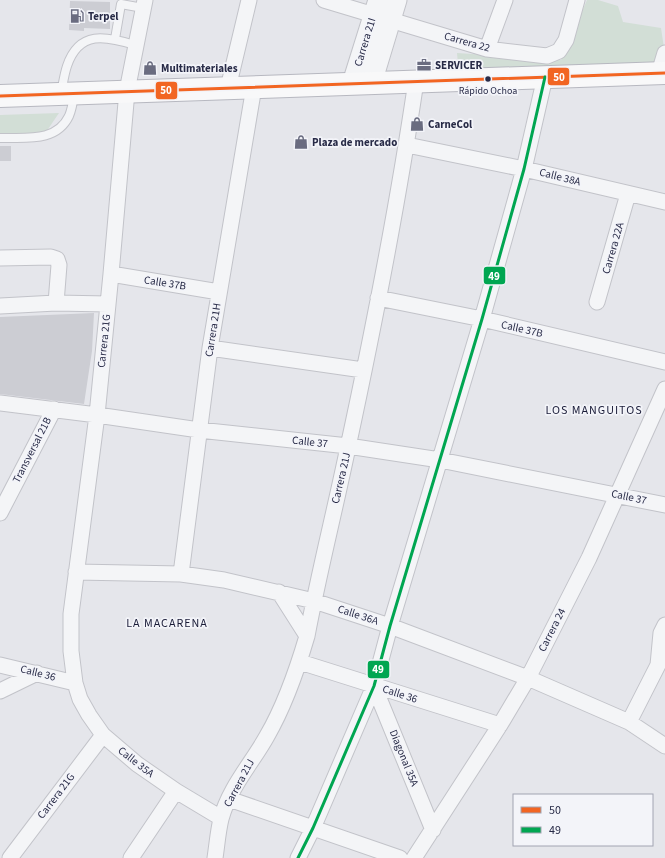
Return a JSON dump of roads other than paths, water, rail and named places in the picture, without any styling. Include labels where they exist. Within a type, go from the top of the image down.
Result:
[{"type":"highway","points":[[0,96],[545,77],[663,66]]},
{"type":"street","points":[[228,88],[249,0]]},
{"type":"street","name":"Carrera 22","points":[[324,0],[381,11],[487,49],[547,56],[559,51],[566,40],[578,0]]},
{"type":"street","name":"Carrera 21I","points":[[362,83],[381,11],[397,0]]},
{"type":"street","points":[[487,49],[505,0]]},
{"type":"street","name":"Carrera 21G","points":[[75,683],[71,651],[71,614],[97,414],[127,91],[144,4]]},
{"type":"street","points":[[298,858],[313,828],[374,686],[390,626],[482,319],[524,168],[545,77]]},
{"type":"street","name":"Carrera 21J","points":[[215,858],[221,818],[229,798],[249,763],[267,736],[285,700],[300,662],[307,636],[378,298],[407,145],[416,81]]},
{"type":"street","name":"Carrera 21H","points":[[181,574],[198,430],[210,348],[254,87]]},
{"type":"street","name":"Calle 38A","points":[[407,145],[524,168],[665,202]]},
{"type":"street","name":"Carrera 22A","points":[[597,302],[628,194]]},
{"type":"street","points":[[0,258],[51,257],[57,260],[59,265],[56,304]]},
{"type":"street","name":"Calle 37B","points":[[111,274],[219,292]]},
{"type":"street","name":"Calle 37B","points":[[378,298],[482,319],[665,362]]},
{"type":"street","points":[[0,306],[108,304]]},
{"type":"street","points":[[210,348],[363,370]]},
{"type":"street","name":"Carrera 24","points":[[414,858],[500,725],[528,678],[589,558],[665,389]]},
{"type":"street","name":"Calle 37","points":[[0,402],[97,414],[198,430],[348,446],[440,460],[665,505]]},
{"type":"street","name":"Transversal 21B","points":[[0,513],[54,409]]},
{"type":"street","name":"Calle 36A","points":[[76,572],[181,574],[224,580],[314,601],[390,626],[528,678],[629,722],[665,746]]},
{"type":"street","points":[[279,592],[307,636]]},
{"type":"street","points":[[629,722],[661,663],[661,633],[665,625]]},
{"type":"street","name":"Calle 36","points":[[300,662],[500,725]]},
{"type":"street","name":"Calle 36","points":[[0,665],[75,683]]},
{"type":"street","points":[[0,691],[37,673]]},
{"type":"street","name":"Calle 35A","points":[[75,683],[80,699],[103,735],[137,764],[176,791],[221,818]]},
{"type":"street","name":"Diagonal 35A","points":[[374,686],[433,830]]},
{"type":"street","name":"Carrera 21G","points":[[10,858],[103,735]]},
{"type":"street","points":[[131,858],[176,791]]},
{"type":"street","points":[[229,798],[400,858]]},
{"type":"lane","points":[[115,38],[121,4],[144,4]]},
{"type":"lane","points":[[0,138],[41,137],[60,129],[70,114],[67,66],[72,55],[79,46],[87,40],[100,37],[115,38],[136,45]]},
{"type":"place","name":"Terpel","points":[[77,16]]},
{"type":"place","name":"SERVICER","points":[[424,65]]},
{"type":"place","name":"Multimateriales","points":[[150,68]]},
{"type":"place","name":"Rápido Ochoa","points":[[488,79]]},
{"type":"place","name":"CarneCol","points":[[417,124]]},
{"type":"place","name":"Plaza de mercado","points":[[301,142]]},
{"type":"district","name":"LOS MANGUITOS","points":[[594,410]]},
{"type":"district","name":"LA MACARENA","points":[[167,623]]}]
